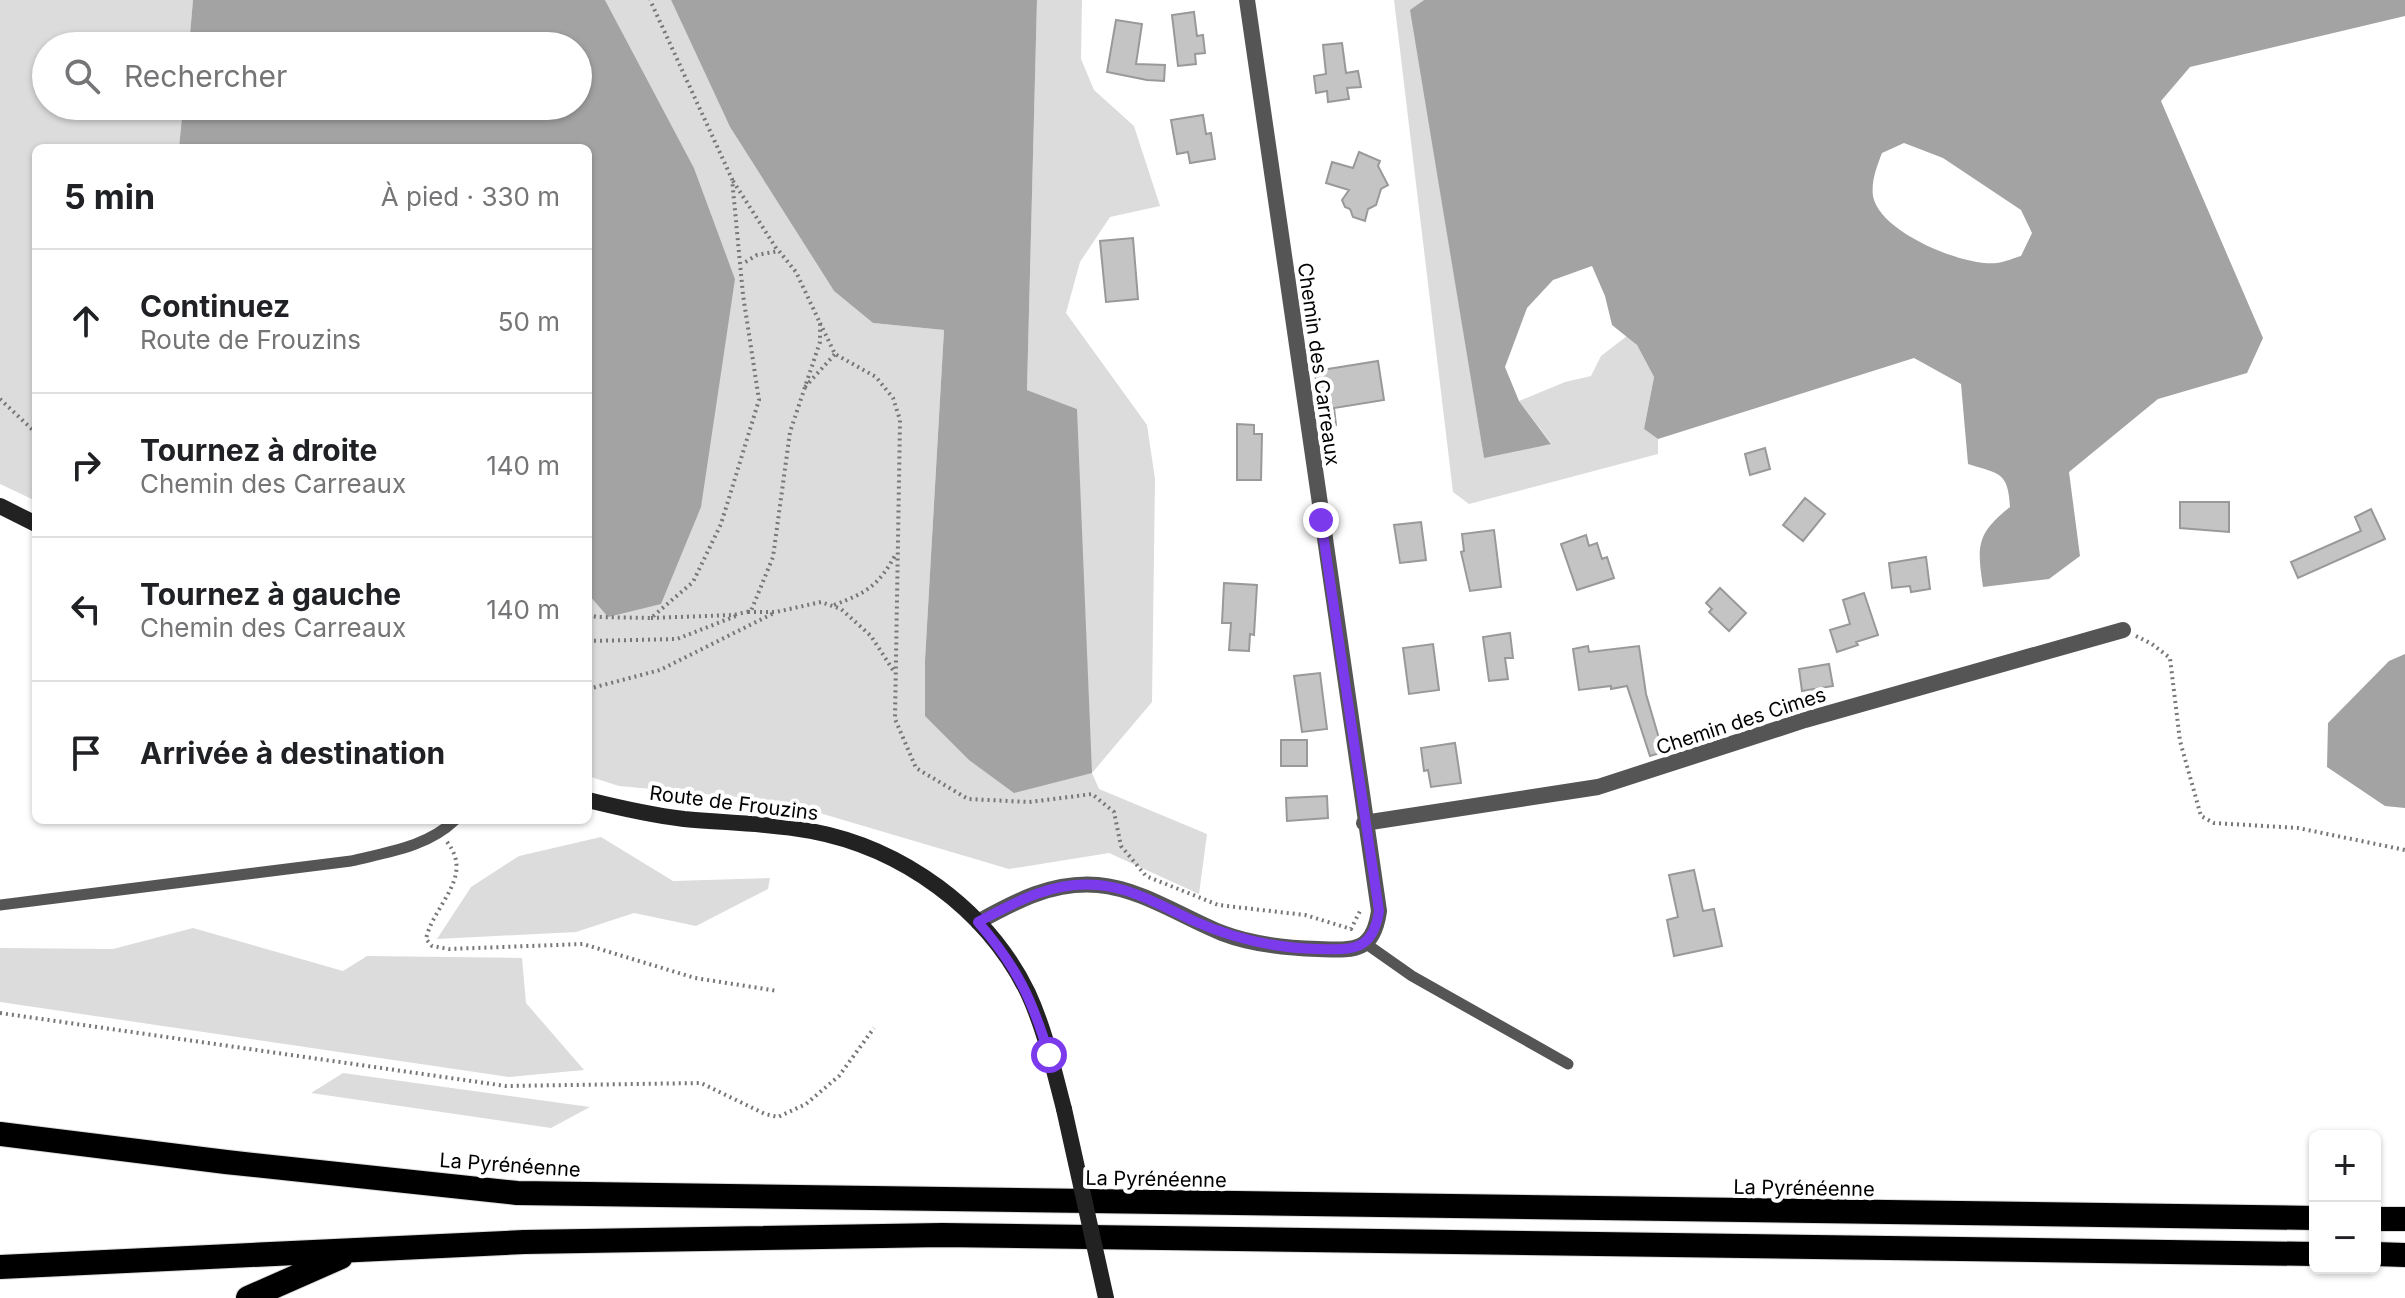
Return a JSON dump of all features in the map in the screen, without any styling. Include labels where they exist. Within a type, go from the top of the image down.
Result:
[{"type":"highway","name":"La Pyrénéenne","points":[[0,1134],[517,1193],[2309,1218]]},
{"type":"highway","points":[[2381,1219],[2405,1219]]},
{"type":"highway","points":[[0,1267],[524,1242],[942,1235],[2309,1254]]},
{"type":"highway","points":[[248,1298],[359,1250]]},
{"type":"highway","points":[[2381,1254],[2405,1255]]},
{"type":"main road","points":[[0,506],[32,522]]},
{"type":"main road","name":"Route de Frouzins","points":[[592,801],[657,815],[787,827],[853,841],[922,875],[978,922],[1008,958],[1029,997],[1064,1109],[1106,1298]]},
{"type":"street","name":"Chemin des Carreaux","points":[[1247,0],[1379,911],[1376,929],[1365,943]]},
{"type":"street","name":"Chemin des Cimes","points":[[1364,823],[1598,787],[1805,720],[2123,630]]},
{"type":"street","points":[[978,922],[1037,892],[1063,885],[1095,884],[1117,887],[1225,934],[1258,943],[1350,950],[1365,943]]},
{"type":"lane","points":[[0,905],[351,861],[407,848],[441,834],[451,824]]},
{"type":"lane","points":[[1365,943],[1412,976],[1568,1064]]},
{"type":"path","points":[[650,0],[732,179],[796,272],[835,354],[876,377],[893,398],[900,420],[895,719],[916,768],[968,799],[1029,802],[1092,794],[1114,812],[1121,846],[1146,876],[1218,905],[1305,915],[1351,929],[1362,908]]},
{"type":"path","points":[[651,618],[693,582],[721,524],[759,400],[743,295],[732,179]]},
{"type":"path","points":[[742,264],[757,255],[779,251]]},
{"type":"path","points":[[592,641],[677,639],[751,611],[773,557],[790,432],[820,342],[820,323]]},
{"type":"path","points":[[803,389],[835,354]]},
{"type":"path","points":[[0,399],[32,426]]},
{"type":"path","points":[[832,606],[854,598],[881,580],[897,552]]},
{"type":"path","points":[[592,688],[660,670],[776,612],[821,602],[841,609],[871,636],[894,672]]},
{"type":"path","points":[[592,615],[651,618],[776,612]]},
{"type":"path","points":[[2123,630],[2152,644],[2170,658],[2180,741],[2201,816],[2214,823],[2298,828],[2405,850]]},
{"type":"path","points":[[441,834],[455,852],[457,869],[450,892],[428,927],[426,939],[432,946],[449,949],[583,944],[695,978],[778,991]]},
{"type":"path","points":[[0,1013],[506,1086],[701,1083],[765,1114],[778,1117],[806,1104],[839,1076],[874,1028]]},
{"type":"shaded area","points":[[0,0],[193,0],[190,32],[32,32],[32,120],[182,120],[179,144],[32,144],[32,499],[0,484]]},
{"type":"shaded area","points":[[193,0],[605,0],[694,168],[735,279],[701,507],[661,604],[608,617],[592,599],[592,144],[179,144],[182,120],[592,120],[592,32],[190,32]]},
{"type":"shaded area","points":[[605,0],[671,0],[730,127],[834,291],[873,323],[944,330],[925,660],[925,716],[1077,409],[1027,390],[1037,0],[1082,0],[1081,59],[1094,90],[1134,126],[1160,206],[1110,217],[1080,262],[1066,313],[1147,425],[1155,479],[1152,702],[1092,773],[1099,789],[1207,834],[1199,894],[1109,853],[1009,869],[779,801],[619,786],[592,777],[592,599],[608,617],[735,279],[694,168]]},
{"type":"shaded area","points":[[671,0],[1037,0],[1027,390],[1077,409],[1092,773],[1014,793],[969,760],[925,716],[925,660],[944,330],[873,323],[834,291],[730,127]]},
{"type":"shaded area","points":[[1394,0],[1424,0],[1411,10],[1484,457],[1551,443],[1519,401],[1565,382],[1591,376],[1601,356],[1627,336],[1637,345],[1654,377],[1644,429],[1658,439],[1658,454],[1469,504],[1453,492]]},
{"type":"shaded area","points":[[1424,0],[2405,0],[2405,16],[2190,67],[2161,101],[2263,338],[2247,373],[2158,399],[2069,472],[2080,556],[2049,579],[1983,587],[1980,561],[1982,542],[1991,525],[2010,507],[2009,495],[2000,476],[1968,464],[1961,384],[1914,358],[1658,439],[1644,429],[1654,377],[1637,345],[1612,325],[1605,296],[1592,266],[1553,280],[1527,308],[1505,367],[1519,401],[1551,444],[1484,458],[1410,10]],"holes":[[[1904,143],[1943,158],[2021,210],[2032,233],[2021,256],[1982,263],[1945,253],[1906,234],[1879,209],[1873,196],[1873,185],[1882,153]]]},
{"type":"shaded area","points":[[2405,654],[2405,808],[2385,806],[2327,767],[2328,723],[2389,661]]},
{"type":"shaded area","points":[[601,837],[673,881],[770,878],[768,889],[696,926],[634,913],[576,932],[437,939],[471,887],[519,856]]},
{"type":"shaded area","points":[[193,928],[343,971],[367,956],[522,958],[526,1003],[584,1070],[509,1077],[0,1002],[0,948],[113,949]]},
{"type":"shaded area","points":[[343,1073],[590,1107],[551,1128],[311,1093]]},
{"type":"building","points":[[1194,12],[1197,36],[1203,35],[1205,53],[1195,54],[1196,64],[1178,66],[1172,15]]},
{"type":"building","points":[[1116,20],[1142,24],[1136,64],[1165,65],[1164,81],[1107,72]]},
{"type":"building","points":[[1342,43],[1346,73],[1358,71],[1361,87],[1347,88],[1349,99],[1328,102],[1327,91],[1316,93],[1314,76],[1326,74],[1323,45]]},
{"type":"building","points":[[1203,115],[1206,134],[1211,133],[1215,159],[1190,163],[1188,152],[1177,154],[1171,120]]},
{"type":"building","points":[[1359,152],[1380,161],[1378,166],[1388,185],[1381,189],[1376,205],[1368,209],[1365,221],[1353,217],[1350,209],[1345,207],[1342,200],[1349,190],[1326,183],[1332,162],[1353,168]]},
{"type":"building","points":[[1133,238],[1138,299],[1106,302],[1100,241]]},
{"type":"building","points":[[1378,361],[1384,400],[1334,408],[1336,425],[1321,427],[1315,371]]},
{"type":"building","points":[[1237,424],[1254,425],[1254,434],[1262,434],[1261,480],[1237,480]]},
{"type":"building","points":[[1765,448],[1770,469],[1750,475],[1745,454]]},
{"type":"building","points":[[1805,498],[1825,514],[1803,541],[1783,525]]},
{"type":"building","points":[[2180,502],[2229,502],[2229,532],[2180,528]]},
{"type":"building","points":[[2371,509],[2385,539],[2298,578],[2291,562],[2361,531],[2355,517]]},
{"type":"building","points":[[1421,522],[1426,560],[1400,563],[1394,525]]},
{"type":"building","points":[[1494,530],[1501,587],[1470,591],[1461,552],[1464,551],[1462,534]]},
{"type":"building","points":[[1586,535],[1589,546],[1597,543],[1602,559],[1607,557],[1614,578],[1577,590],[1561,544]]},
{"type":"building","points":[[1926,557],[1930,589],[1911,592],[1910,586],[1892,588],[1889,563]]},
{"type":"building","points":[[1224,583],[1257,585],[1254,635],[1250,634],[1249,651],[1229,650],[1231,623],[1222,623]]},
{"type":"building","points":[[1720,588],[1746,613],[1729,631],[1709,612],[1712,609],[1706,603]]},
{"type":"building","points":[[1864,593],[1878,635],[1837,652],[1830,630],[1850,624],[1843,600]]},
{"type":"building","points":[[1510,633],[1513,658],[1505,658],[1508,679],[1489,681],[1483,637]]},
{"type":"building","points":[[1433,644],[1439,690],[1409,694],[1403,648]]},
{"type":"building","points":[[1588,646],[1589,652],[1639,646],[1646,694],[1663,752],[1650,756],[1627,686],[1579,690],[1573,649]]},
{"type":"building","points":[[1829,664],[1833,686],[1802,691],[1799,669]]},
{"type":"building","points":[[1320,673],[1327,729],[1302,732],[1294,676]]},
{"type":"building","points":[[1281,740],[1307,740],[1307,766],[1281,766]]},
{"type":"building","points":[[1455,743],[1461,783],[1431,787],[1428,770],[1424,771],[1421,748]]},
{"type":"building","points":[[1327,796],[1328,818],[1287,821],[1286,798]]},
{"type":"building","points":[[1694,870],[1703,911],[1714,909],[1722,946],[1674,956],[1667,920],[1678,917],[1669,875]]},
{"type":"route","points":[[1049,1055],[1019,975],[978,922],[1037,892],[1063,885],[1117,887],[1225,934],[1293,948],[1350,950],[1365,943],[1376,929],[1379,911],[1321,520]]}]
